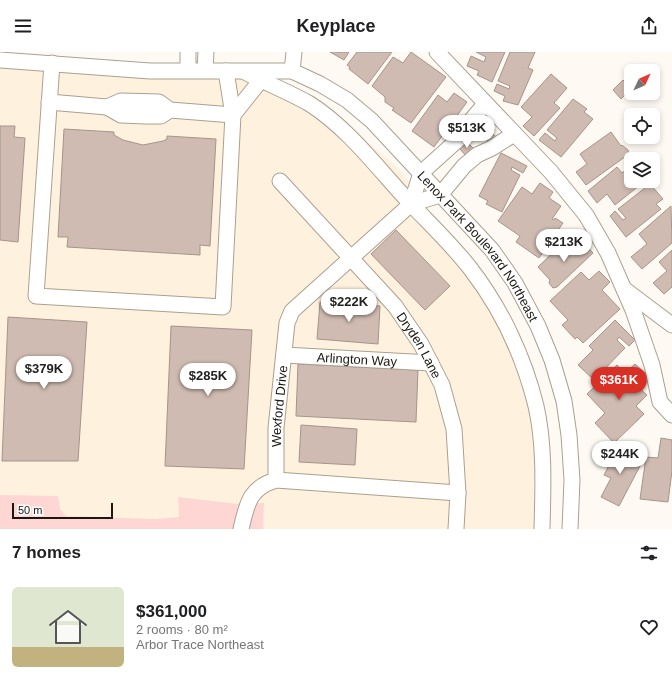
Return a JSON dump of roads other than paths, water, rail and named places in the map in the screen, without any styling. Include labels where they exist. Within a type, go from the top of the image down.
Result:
[{"type":"street","points":[[188,52],[188,70]]},
{"type":"street","points":[[205,70],[206,52]]},
{"type":"street","points":[[292,71],[294,52]]},
{"type":"street","points":[[437,52],[551,172],[586,215],[608,254],[624,289],[652,365],[660,402],[672,415]]},
{"type":"street","name":"Lenox Park Boulevard Northeast","points":[[0,60],[150,71],[292,71],[320,84],[347,100],[372,121],[492,250],[515,283],[538,326],[552,360],[564,401],[569,435],[572,480],[570,529]]},
{"type":"street","points":[[52,63],[36,296],[223,307],[233,115],[226,71]]},
{"type":"street","name":"Lenox Park Boulevard Northeast","points":[[242,71],[310,104],[332,121],[470,268],[491,298],[512,338],[525,370],[536,406],[543,481],[542,529]]},
{"type":"street","points":[[233,115],[261,80]]},
{"type":"street","points":[[49,102],[107,107],[121,115],[161,116],[170,110],[233,115]]},
{"type":"street","points":[[411,204],[421,174],[461,137],[468,124],[485,104]]},
{"type":"street","points":[[411,204],[440,195],[464,166],[477,155],[492,148],[514,134]]},
{"type":"street","points":[[450,148],[464,166]]},
{"type":"street","name":"Dryden Lane","points":[[280,181],[349,258],[395,306],[421,344],[431,363],[442,386],[454,430],[458,493],[456,529]]},
{"type":"street","name":"Wexford Drive","points":[[276,480],[276,428],[287,323],[292,310],[411,204]]},
{"type":"street","points":[[624,289],[672,325]]},
{"type":"street","name":"Arlington Way","points":[[284,355],[431,363]]},
{"type":"street","points":[[241,529],[250,498],[260,486],[276,480],[458,493]]}]
